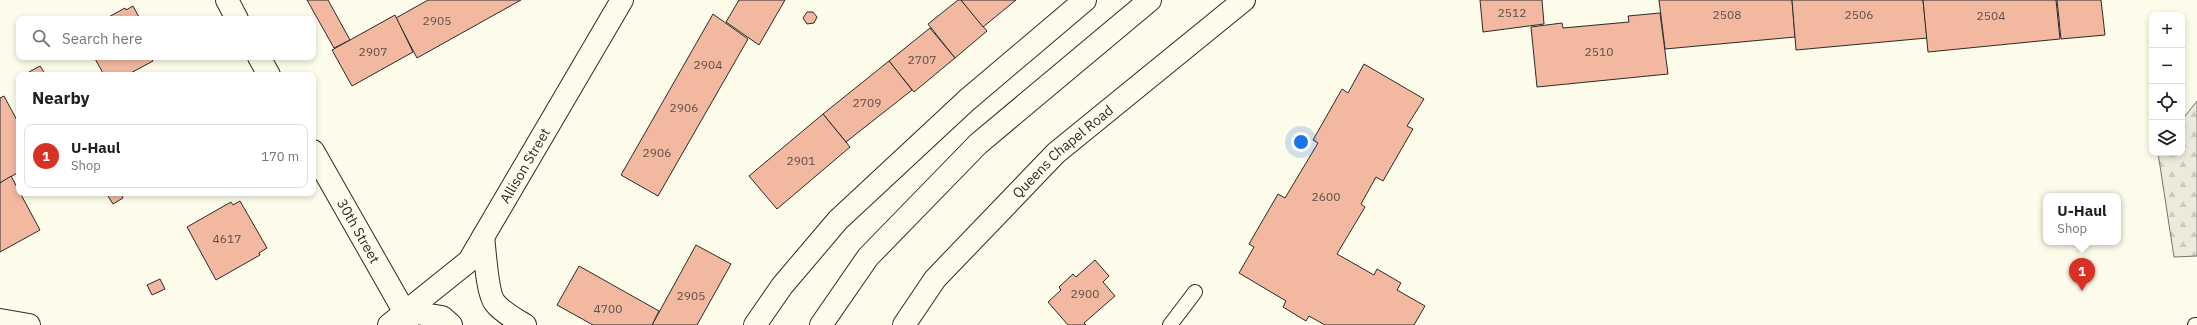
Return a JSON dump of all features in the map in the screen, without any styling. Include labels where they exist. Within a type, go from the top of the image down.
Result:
[{"type":"street","points":[[227,0],[235,16]]},
{"type":"street","name":"Allison Street","points":[[400,320],[469,261],[622,0]]},
{"type":"street","points":[[755,325],[782,286],[838,220],[967,100],[1085,0]]},
{"type":"street","points":[[821,325],[868,257],[978,144],[1150,0]]},
{"type":"street","name":"Queens Chapel Road","points":[[904,325],[936,279],[1056,153],[1244,0]]},
{"type":"street","points":[[261,60],[267,72]]},
{"type":"street","name":"30th Street","points":[[316,157],[400,320]]},
{"type":"street","points":[[483,237],[489,284],[494,302],[510,316],[525,325]]},
{"type":"street","points":[[400,320],[442,317],[451,325]]},
{"type":"street","points":[[0,320],[29,325]]},
{"type":"lane","points":[[1170,325],[1195,292]]},
{"type":"green space","points":[[2197,101],[2197,256],[2174,257],[2158,156],[2185,156],[2185,116]]},
{"type":"building","points":[[307,0],[328,0],[350,40],[334,48]]},
{"type":"building","points":[[428,0],[521,0],[417,58],[396,18]]},
{"type":"building","points":[[739,0],[785,0],[759,45],[726,22]]},
{"type":"building","points":[[958,0],[961,0],[987,31],[955,58],[928,24]]},
{"type":"building","points":[[961,0],[1016,0],[983,27]]},
{"type":"building","points":[[1480,0],[1542,0],[1544,24],[1483,32]]},
{"type":"building","points":[[1659,0],[1792,0],[1795,37],[1665,49]]},
{"type":"building","points":[[1792,0],[1923,0],[1927,38],[1796,50]]},
{"type":"building","points":[[1923,0],[2056,0],[2060,39],[1928,52]]},
{"type":"building","points":[[2057,0],[2101,0],[2105,35],[2061,39]]},
{"type":"building","points":[[133,6],[138,16],[110,16],[125,8],[126,10]]},
{"type":"building","points":[[807,12],[813,12],[817,17],[814,23],[807,24],[803,18]]},
{"type":"building","points":[[1660,13],[1668,74],[1537,87],[1531,27],[1562,23],[1563,28],[1629,22],[1628,16]]},
{"type":"building","points":[[713,14],[748,39],[658,196],[621,175]]},
{"type":"building","points":[[395,15],[413,52],[352,86],[332,50]]},
{"type":"building","points":[[930,28],[955,58],[914,92],[889,61]]},
{"type":"building","points":[[96,60],[153,61],[133,72],[102,72]]},
{"type":"building","points":[[889,61],[912,90],[846,142],[823,114]]},
{"type":"building","points":[[1364,64],[1424,99],[1407,126],[1413,129],[1383,181],[1376,177],[1361,204],[1365,207],[1337,254],[1374,275],[1377,269],[1401,283],[1397,290],[1425,306],[1414,325],[1325,325],[1309,316],[1306,321],[1283,307],[1286,301],[1239,273],[1254,247],[1249,244],[1278,194],[1285,198],[1318,143],[1313,140],[1342,89],[1348,93]]},
{"type":"building","points":[[40,66],[44,72],[29,72]]},
{"type":"building","points":[[4,96],[16,118],[16,174],[0,183],[0,98]]},
{"type":"building","points":[[823,114],[850,147],[777,209],[749,176]]},
{"type":"building","points":[[11,176],[16,185],[16,196],[22,196],[40,230],[0,252],[0,183]]},
{"type":"building","points":[[108,196],[122,196],[123,198],[113,204]]},
{"type":"building","points":[[240,201],[267,248],[259,253],[260,255],[216,280],[187,227],[231,202],[233,205]]},
{"type":"building","points":[[696,245],[731,264],[697,325],[652,325]]},
{"type":"building","points":[[1095,260],[1109,276],[1103,282],[1115,296],[1084,323],[1086,325],[1068,325],[1048,302],[1061,290],[1059,287],[1073,274],[1076,277]]},
{"type":"building","points":[[579,266],[659,311],[652,325],[593,325],[557,305]]},
{"type":"building","points":[[160,279],[165,289],[152,295],[147,285]]},
{"type":"place","name":"U-Haul","points":[[2082,291]]}]
